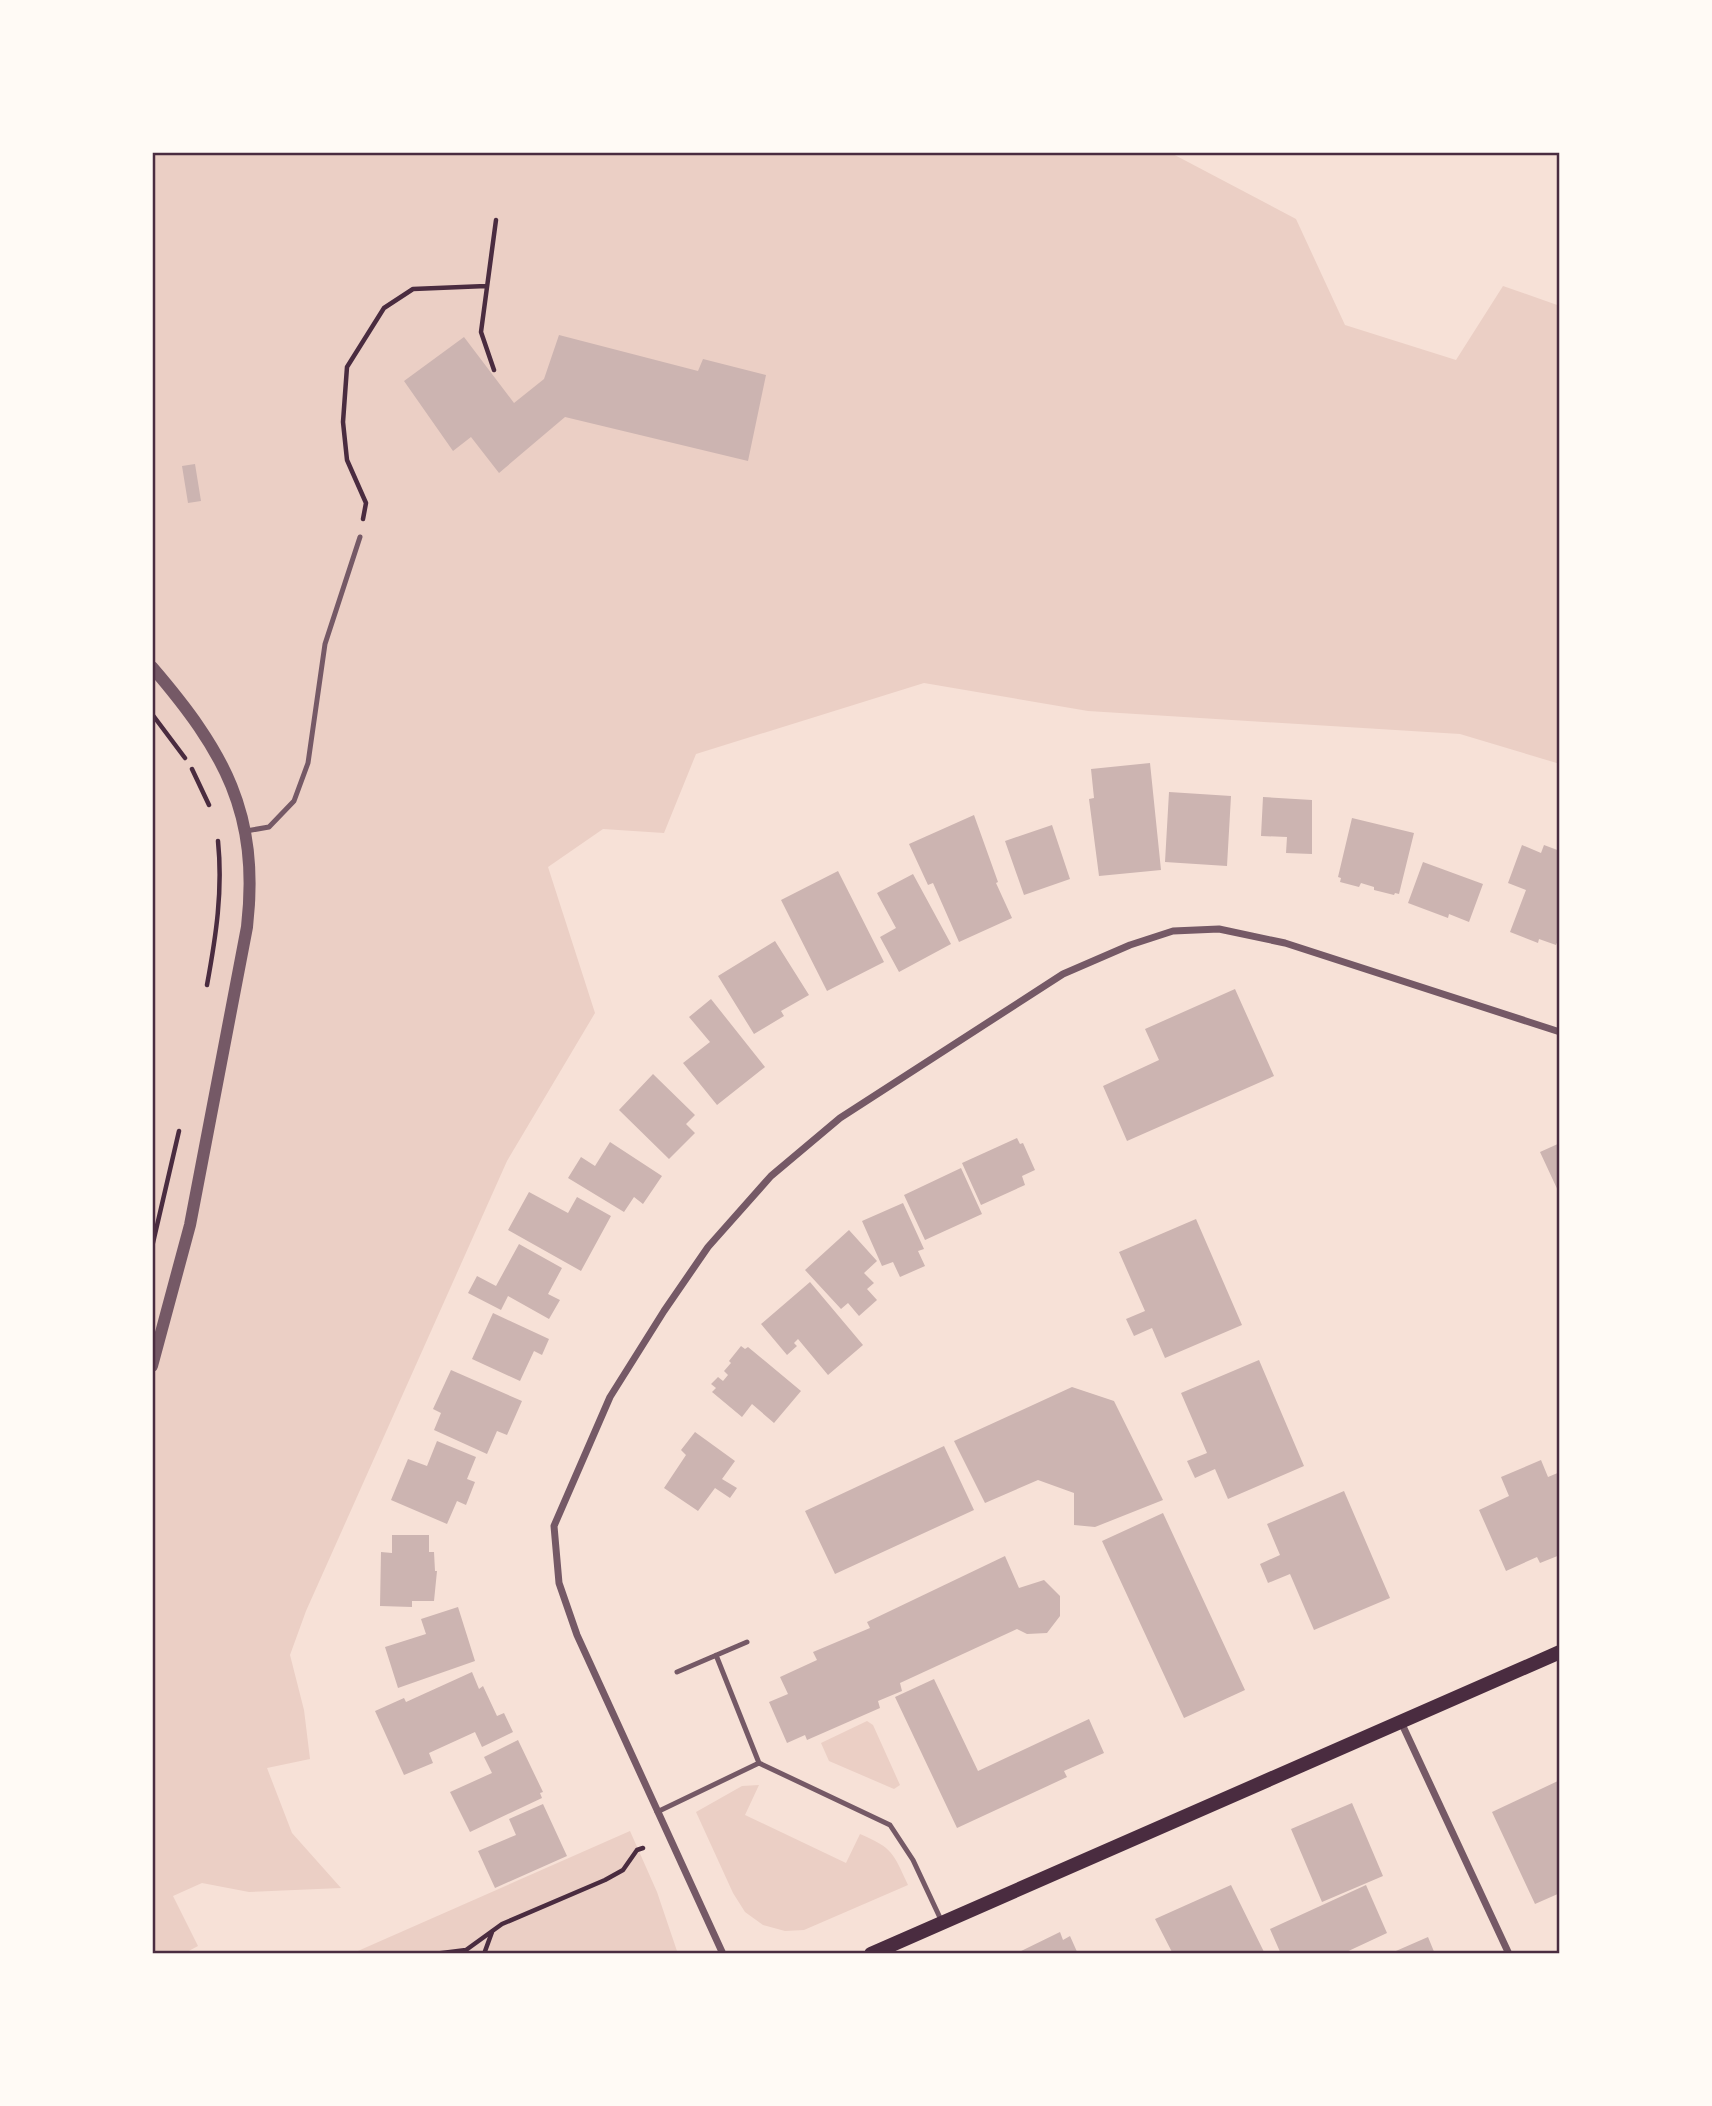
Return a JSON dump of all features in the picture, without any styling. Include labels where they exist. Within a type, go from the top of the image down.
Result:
[{"type":"main road","points":[[871,1954],[1560,1652]]},
{"type":"street","points":[[152,667],[188,709],[225,767],[246,831],[251,880],[247,927],[190,1225],[152,1366]]},
{"type":"street","points":[[723,1954],[577,1635],[559,1583],[554,1526],[617,1386],[708,1247],[771,1176],[840,1118],[1063,974],[1130,945],[1173,931],[1219,929],[1285,943],[1560,1032]]},
{"type":"street","points":[[1401,1722],[1509,1954]]},
{"type":"lane","points":[[246,831],[269,827],[294,801],[308,763],[326,644],[360,537]]},
{"type":"lane","points":[[677,1672],[747,1642]]},
{"type":"lane","points":[[716,1655],[759,1763],[890,1825],[913,1860],[942,1923]]},
{"type":"lane","points":[[657,1812],[759,1763]]},
{"type":"path","points":[[494,370],[481,332],[496,220]]},
{"type":"path","points":[[360,537],[366,503],[347,460],[343,422],[347,367],[384,308],[413,289],[486,286]]},
{"type":"path","points":[[152,714],[190,765],[212,812]]},
{"type":"path","points":[[206,991],[219,915],[221,886],[216,832]]},
{"type":"path","points":[[152,1248],[181,1123]]},
{"type":"path","points":[[434,1954],[466,1951],[502,1924],[606,1881],[623,1870],[637,1850],[643,1848]]},
{"type":"path","points":[[484,1954],[493,1931]]},
{"type":"shaded area","points":[[152,152],[1169,152],[1296,219],[1345,325],[1456,360],[1503,286],[1560,306],[1560,764],[1460,734],[1088,711],[924,683],[696,754],[664,833],[603,829],[548,867],[595,1013],[507,1161],[306,1611],[290,1655],[304,1710],[310,1759],[267,1768],[292,1833],[341,1888],[249,1892],[202,1883],[173,1896],[198,1946],[183,1954],[152,1954]]},
{"type":"shaded area","points":[[867,1721],[873,1725],[900,1785],[894,1789],[829,1761],[821,1743]]},
{"type":"shaded area","points":[[759,1785],[745,1815],[846,1863],[860,1834],[879,1843],[891,1853],[908,1885],[804,1930],[785,1931],[763,1925],[745,1912],[733,1893],[696,1812],[742,1786]]},
{"type":"shaded area","points":[[630,1831],[657,1892],[678,1954],[351,1954]]},
{"type":"building","points":[[559,335],[698,371],[703,359],[766,375],[748,461],[565,417],[499,473],[471,437],[453,451],[404,381],[464,337],[514,403],[544,379]]},
{"type":"building","points":[[195,464],[201,501],[188,503],[182,466]]},
{"type":"building","points":[[1150,763],[1161,870],[1099,876],[1089,799],[1094,798],[1091,769]]},
{"type":"building","points":[[1169,792],[1231,796],[1227,866],[1165,862]]},
{"type":"building","points":[[1263,797],[1312,800],[1312,854],[1286,853],[1287,837],[1261,836]]},
{"type":"building","points":[[974,815],[998,882],[996,883],[1012,918],[959,942],[933,883],[928,885],[909,844]]},
{"type":"building","points":[[1352,818],[1414,833],[1399,894],[1374,890],[1374,887],[1361,883],[1359,887],[1340,882],[1341,878],[1338,877]]},
{"type":"building","points":[[1052,825],[1070,879],[1024,895],[1005,841]]},
{"type":"building","points":[[1522,845],[1541,853],[1544,845],[1560,851],[1560,936],[1556,945],[1539,939],[1538,943],[1510,932],[1526,890],[1508,883]]},
{"type":"building","points":[[1423,862],[1483,884],[1469,922],[1449,914],[1448,918],[1408,903]]},
{"type":"building","points":[[838,871],[884,962],[827,991],[781,900]]},
{"type":"building","points":[[913,874],[951,944],[899,972],[880,937],[896,928],[877,893]]},
{"type":"building","points":[[775,941],[809,995],[781,1011],[784,1016],[754,1034],[718,976]]},
{"type":"building","points":[[1235,989],[1274,1076],[1127,1141],[1103,1086],[1159,1060],[1145,1029]]},
{"type":"building","points":[[711,999],[765,1067],[717,1105],[683,1063],[710,1042],[689,1017]]},
{"type":"building","points":[[653,1074],[695,1115],[686,1124],[695,1133],[669,1159],[619,1110]]},
{"type":"building","points":[[1017,1138],[1020,1144],[1023,1143],[1035,1170],[1022,1176],[1025,1185],[981,1205],[962,1163]]},
{"type":"building","points":[[610,1142],[662,1176],[643,1204],[634,1197],[624,1212],[568,1178],[581,1157],[595,1166]]},
{"type":"building","points":[[1560,1143],[1560,1195],[1540,1152]]},
{"type":"building","points":[[961,1168],[982,1214],[925,1240],[904,1195]]},
{"type":"building","points":[[529,1192],[568,1213],[577,1197],[611,1216],[581,1271],[508,1230]]},
{"type":"building","points":[[903,1203],[924,1249],[918,1251],[925,1266],[900,1277],[893,1262],[882,1266],[862,1221]]},
{"type":"building","points":[[1196,1219],[1242,1325],[1165,1358],[1152,1328],[1134,1336],[1126,1319],[1145,1311],[1119,1252]]},
{"type":"building","points":[[849,1230],[877,1261],[864,1273],[874,1283],[867,1289],[877,1300],[859,1316],[848,1303],[841,1309],[805,1270]]},
{"type":"building","points":[[519,1244],[562,1268],[548,1294],[560,1300],[549,1319],[508,1296],[501,1310],[468,1293],[477,1276],[496,1286]]},
{"type":"building","points":[[810,1282],[863,1345],[828,1375],[798,1339],[794,1343],[797,1346],[787,1355],[761,1324]]},
{"type":"building","points":[[493,1313],[549,1339],[542,1355],[534,1351],[520,1381],[472,1359]]},
{"type":"building","points":[[741,1346],[745,1349],[748,1347],[801,1391],[774,1423],[752,1404],[742,1417],[712,1392],[716,1388],[711,1384],[718,1377],[723,1381],[728,1375],[724,1371]]},
{"type":"building","points":[[1259,1360],[1304,1466],[1228,1499],[1215,1469],[1195,1478],[1187,1461],[1207,1453],[1181,1393]]},
{"type":"building","points":[[451,1370],[522,1401],[507,1435],[497,1431],[487,1454],[434,1430],[441,1413],[433,1409]]},
{"type":"building","points":[[1072,1387],[1114,1401],[1163,1500],[1095,1527],[1074,1525],[1074,1493],[1038,1480],[985,1503],[954,1441]]},
{"type":"building","points":[[695,1432],[735,1461],[722,1479],[737,1488],[730,1498],[715,1488],[698,1511],[664,1488],[686,1455],[681,1450]]},
{"type":"building","points":[[437,1441],[476,1457],[467,1479],[475,1482],[466,1505],[457,1501],[447,1524],[391,1500],[408,1459],[427,1466]]},
{"type":"building","points":[[944,1446],[974,1510],[835,1574],[805,1511]]},
{"type":"building","points":[[1541,1460],[1548,1477],[1560,1472],[1560,1555],[1540,1563],[1537,1557],[1506,1571],[1479,1510],[1509,1496],[1501,1477]]},
{"type":"building","points":[[1344,1491],[1390,1598],[1314,1630],[1290,1574],[1268,1583],[1260,1564],[1280,1555],[1267,1524]]},
{"type":"building","points":[[1163,1513],[1245,1690],[1184,1718],[1102,1541]]},
{"type":"building","points":[[392,1535],[429,1535],[429,1552],[434,1552],[437,1571],[434,1601],[412,1601],[412,1607],[380,1606],[381,1552],[392,1553]]},
{"type":"building","points":[[1005,1556],[1019,1588],[1044,1580],[1060,1596],[1060,1616],[1047,1633],[1027,1634],[1017,1629],[900,1683],[902,1691],[878,1701],[880,1708],[807,1740],[805,1735],[787,1743],[769,1702],[788,1694],[780,1677],[817,1660],[813,1652],[870,1628],[867,1622]]},
{"type":"building","points":[[458,1607],[475,1661],[398,1688],[385,1647],[426,1634],[421,1619]]},
{"type":"building","points":[[472,1672],[479,1689],[483,1686],[497,1716],[504,1713],[513,1732],[482,1747],[475,1732],[429,1753],[433,1763],[404,1775],[375,1711],[404,1698],[406,1702]]},
{"type":"building","points":[[934,1679],[978,1771],[1089,1719],[1104,1753],[1064,1771],[1067,1777],[957,1828],[895,1697]]},
{"type":"building","points":[[518,1740],[543,1792],[540,1793],[542,1798],[470,1832],[450,1792],[492,1773],[484,1757]]},
{"type":"building","points":[[1560,1780],[1560,1893],[1535,1904],[1492,1812]]},
{"type":"building","points":[[1352,1803],[1383,1876],[1322,1902],[1291,1829]]},
{"type":"building","points":[[543,1804],[567,1856],[495,1888],[478,1851],[516,1835],[509,1819]]},
{"type":"building","points":[[1231,1885],[1265,1954],[1173,1954],[1155,1919]]},
{"type":"building","points":[[1366,1885],[1387,1933],[1342,1954],[1281,1954],[1270,1929]]},
{"type":"building","points":[[1060,1932],[1063,1940],[1070,1936],[1078,1954],[1015,1954]]},
{"type":"building","points":[[1428,1937],[1435,1954],[1389,1954]]}]
